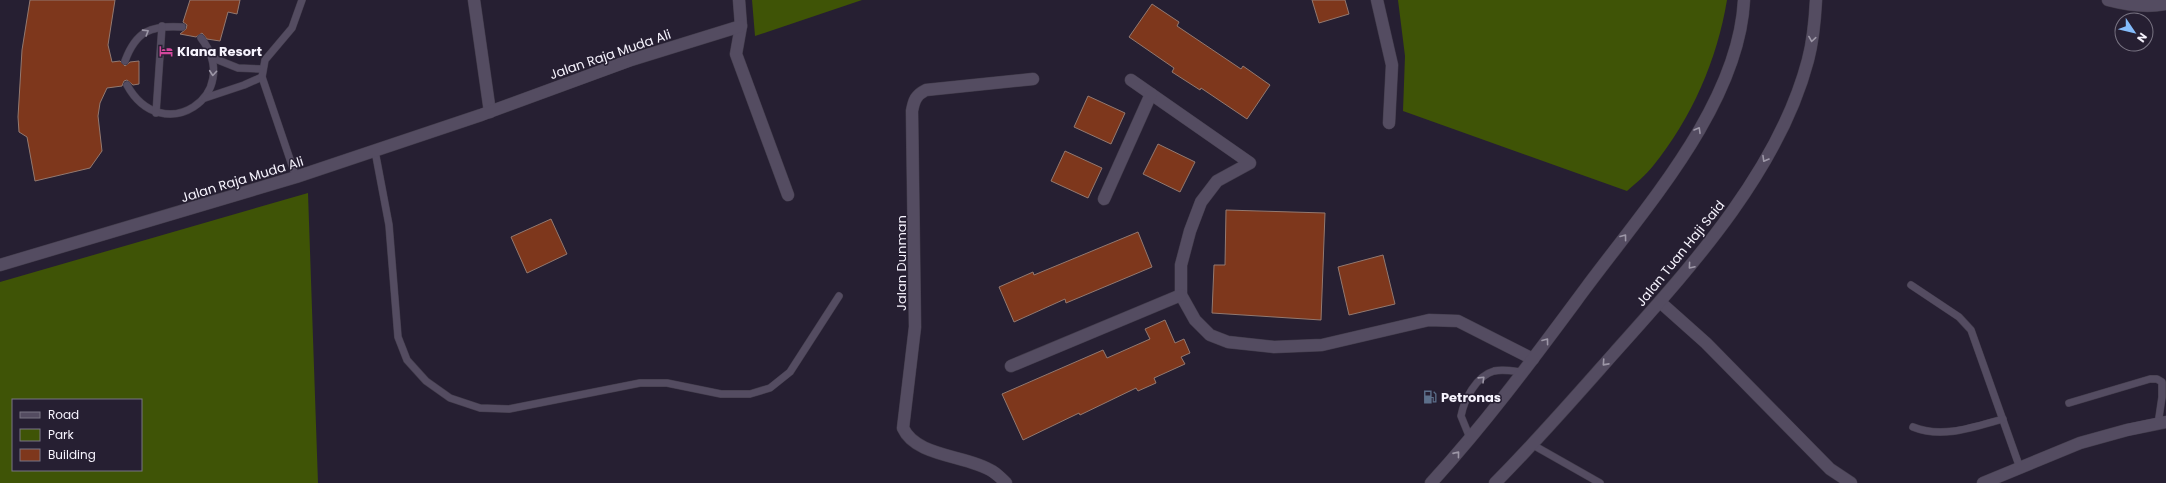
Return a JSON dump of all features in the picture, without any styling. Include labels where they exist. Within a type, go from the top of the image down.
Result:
[{"type":"street","points":[[474,0],[490,112]]},
{"type":"street","points":[[739,0],[741,26],[736,54],[788,195]]},
{"type":"street","points":[[1377,0],[1392,65],[1389,123]]},
{"type":"street","points":[[1431,483],[1470,438],[1533,359],[1663,183],[1696,134],[1717,97],[1737,49],[1744,0]]},
{"type":"street","name":"Jalan Tuan Haji Said","points":[[1495,483],[1533,445],[1660,302],[1731,214],[1777,138],[1794,104],[1808,59],[1816,0]]},
{"type":"street","points":[[2108,0],[2127,5],[2154,6],[2166,4]]},
{"type":"street","name":"Jalan Raja Muda Ali","points":[[0,265],[296,177],[490,112],[631,60],[741,26]]},
{"type":"street","name":"Jalan Dunman","points":[[1006,483],[993,471],[915,443],[907,437],[903,428],[915,328],[912,111],[914,100],[918,94],[926,90],[1033,79]]},
{"type":"street","points":[[1131,80],[1250,163],[1218,181],[1202,202],[1190,231],[1181,266],[1181,296],[1195,320],[1210,335],[1228,342],[1274,347],[1322,345],[1429,320],[1458,321],[1533,359]]},
{"type":"street","points":[[1104,199],[1151,94]]},
{"type":"street","points":[[1011,366],[1181,296]]},
{"type":"street","points":[[1660,302],[1706,343],[1830,470],[1851,483]]},
{"type":"street","points":[[1983,483],[2080,443],[2127,430],[2162,423]]},
{"type":"lane","points":[[296,177],[262,77],[262,69],[266,60],[292,28],[302,0]]},
{"type":"lane","points":[[156,113],[162,26]]},
{"type":"lane","points":[[125,61],[130,49],[138,38],[149,30],[162,26],[182,27]]},
{"type":"lane","points":[[127,86],[134,98],[144,107],[156,113],[169,115],[182,113],[195,107],[204,98],[213,79],[213,58],[208,47],[201,38]]},
{"type":"lane","points":[[213,58],[238,68],[262,69]]},
{"type":"lane","points":[[204,98],[244,85],[262,77]]},
{"type":"lane","points":[[375,151],[389,225],[398,337],[407,360],[426,381],[450,398],[480,408],[509,409],[640,383],[667,383],[721,394],[750,394],[764,390],[770,388],[790,372],[839,296]]},
{"type":"lane","points":[[1911,286],[1959,317],[1971,330],[2020,468]]},
{"type":"lane","points":[[1470,438],[1461,416],[1463,406],[1478,383],[1493,372],[1503,370],[1522,372]]},
{"type":"lane","points":[[2069,403],[2150,379],[2157,379],[2162,382],[2163,388],[2162,423]]},
{"type":"lane","points":[[1913,427],[1926,432],[1955,432],[2003,419]]},
{"type":"lane","points":[[1533,445],[1600,483]]},
{"type":"green space","points":[[752,0],[862,0],[755,36]]},
{"type":"green space","points":[[1398,0],[1727,0],[1717,44],[1701,88],[1691,108],[1667,148],[1644,176],[1627,191],[1403,111],[1405,56]]},
{"type":"green space","points":[[308,193],[318,483],[0,483],[0,282]]},
{"type":"building","points":[[30,0],[115,0],[108,45],[112,62],[120,61],[125,66],[130,62],[139,61],[139,84],[133,85],[127,80],[124,81],[122,86],[107,88],[100,103],[98,116],[102,151],[90,168],[35,181],[27,137],[19,132],[18,117],[22,50]]},
{"type":"building","points":[[190,0],[240,0],[237,14],[228,12],[220,41],[207,39],[202,33],[196,37],[180,34],[186,29],[187,25],[183,22]]},
{"type":"building","points":[[1312,0],[1345,0],[1349,14],[1319,23]]},
{"type":"building","points":[[1152,4],[1179,22],[1177,26],[1241,69],[1243,66],[1270,85],[1247,119],[1201,88],[1200,90],[1172,72],[1174,68],[1129,37]]},
{"type":"building","points":[[1088,96],[1125,113],[1111,144],[1074,127]]},
{"type":"building","points":[[1158,144],[1195,162],[1180,192],[1143,174]]},
{"type":"building","points":[[1065,151],[1102,168],[1088,198],[1051,181]]},
{"type":"building","points":[[1226,210],[1325,213],[1321,320],[1212,313],[1214,265],[1225,265]]},
{"type":"building","points":[[551,219],[567,254],[527,273],[511,237]]},
{"type":"building","points":[[1138,232],[1152,267],[1066,303],[1065,299],[1014,322],[999,287],[1033,272],[1034,275]]},
{"type":"building","points":[[1383,255],[1395,304],[1349,315],[1338,267]]},
{"type":"building","points":[[1165,320],[1175,343],[1184,339],[1190,353],[1181,357],[1185,364],[1154,378],[1156,383],[1138,391],[1136,388],[1023,440],[1002,394],[1103,350],[1107,358],[1150,339],[1145,329]]},
{"type":"place","name":"Klana Resort","points":[[166,51]]},
{"type":"place","name":"Petronas","points":[[1430,397]]}]
